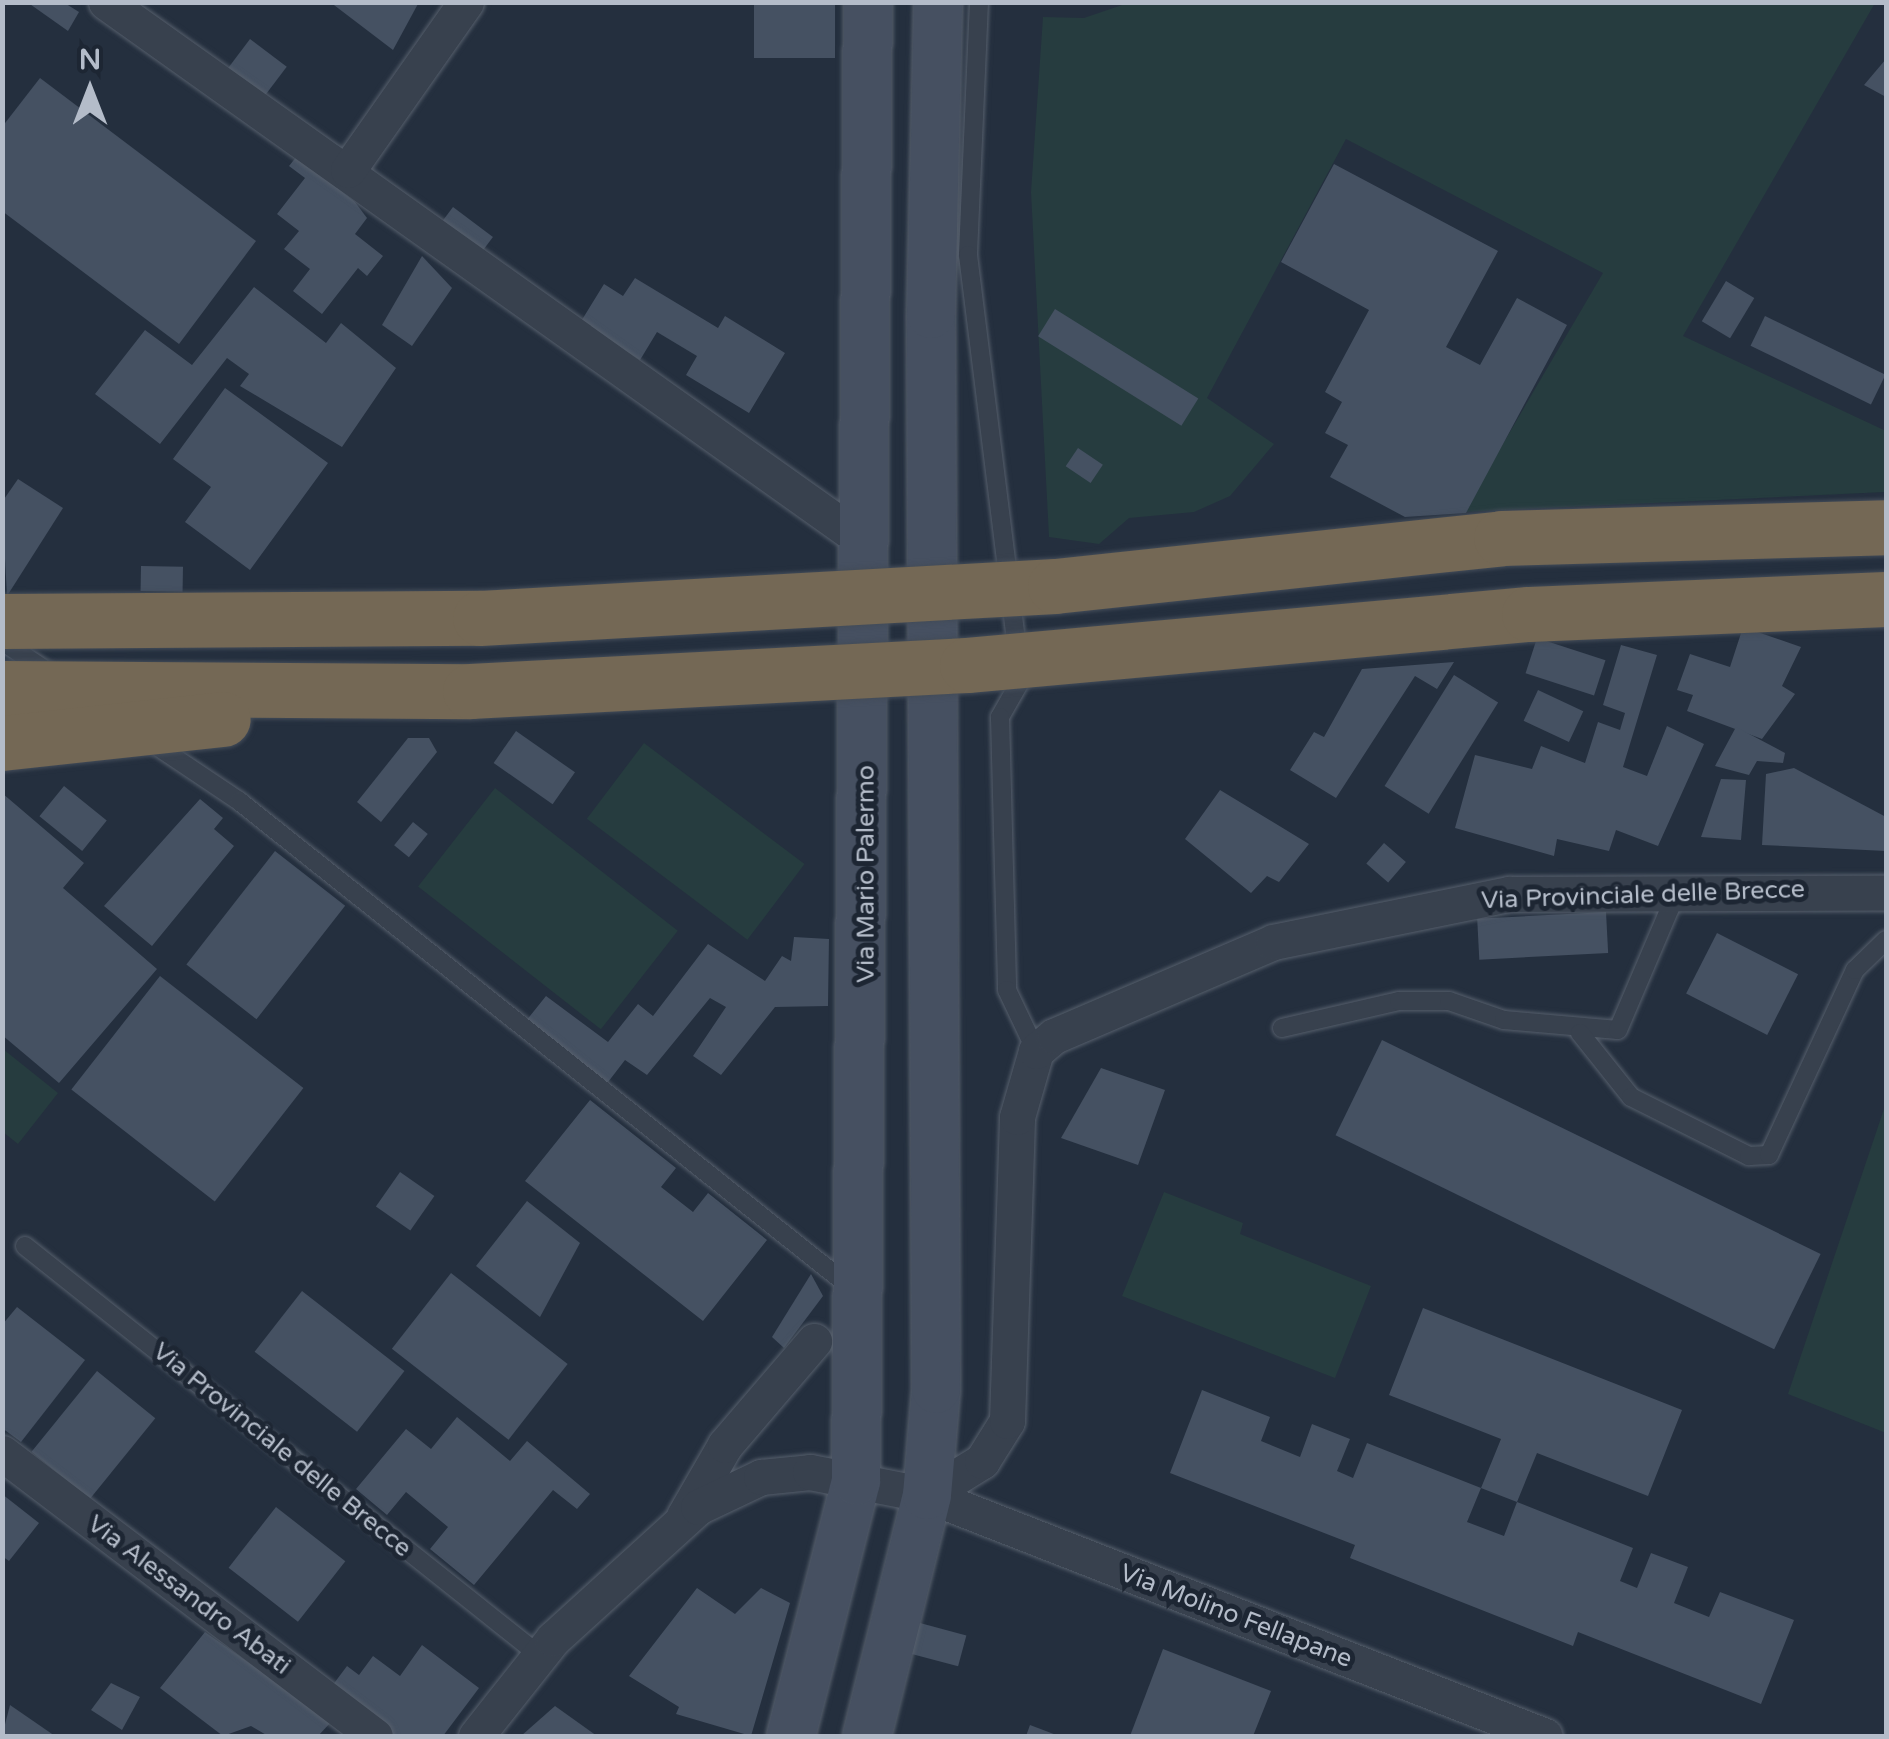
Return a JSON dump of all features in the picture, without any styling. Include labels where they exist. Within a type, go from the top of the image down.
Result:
[{"type":"highway","points":[[2,621],[480,618],[1055,586],[1501,538],[1886,527]]},
{"type":"highway","points":[[2,743],[470,691],[968,665],[1529,614],[1886,599]]},
{"type":"highway","points":[[2,688],[470,691]]},
{"type":"street","points":[[106,2],[348,170],[866,543]]},
{"type":"street","points":[[348,170],[466,2]]},
{"type":"street","name":"Via Mario Palermo","points":[[791,1736],[856,1481],[868,2]]},
{"type":"street","points":[[867,1736],[927,1495],[939,1227],[931,314],[938,2]]},
{"type":"street","name":"Via Provinciale delle Brecce","points":[[1036,1050],[1073,1024],[1273,942],[1509,894],[1678,888],[1886,893]]},
{"type":"street","points":[[476,1736],[539,1654],[682,1521],[761,1477],[856,1481],[927,1495],[982,1461],[1014,1394],[1017,1118],[1036,1050]]},
{"type":"street","points":[[682,1521],[725,1445],[814,1341]]},
{"type":"street","name":"Via Alessandro Abati","points":[[2,1454],[375,1736]]},
{"type":"street","name":"Via Molino Fellapane","points":[[927,1495],[1545,1736]]},
{"type":"lane","points":[[979,2],[968,255],[1020,680],[1000,716],[1006,990],[1036,1050]]},
{"type":"lane","points":[[2,641],[239,801],[860,1295]]},
{"type":"lane","points":[[1282,1028],[1399,1001],[1448,1001],[1580,1033],[1618,1030],[1678,888]]},
{"type":"lane","points":[[1580,1033],[1631,1097],[1749,1156],[1769,1155],[1855,970],[1886,940]]},
{"type":"lane","name":"Via Provinciale delle Brecce","points":[[26,1246],[539,1654]]},
{"type":"green space","points":[[1131,2],[1875,3],[1683,336],[1886,431],[1886,492],[1463,512],[1603,273],[1346,139],[1207,398],[1274,444],[1230,496],[1194,512],[1129,518],[1099,544],[1049,537],[1031,192],[1043,17],[1084,18]]},
{"type":"green space","points":[[644,743],[805,864],[747,940],[587,819]]},
{"type":"green space","points":[[495,788],[678,931],[601,1029],[418,887]]},
{"type":"green space","points":[[3,1049],[58,1093],[18,1144],[3,1132]]},
{"type":"green space","points":[[1886,1103],[1886,1433],[1788,1394]]},
{"type":"green space","points":[[1164,1192],[1243,1223],[1240,1234],[1371,1286],[1335,1378],[1122,1296]]},
{"type":"building","points":[[27,2],[63,2],[79,12],[68,31]]},
{"type":"building","points":[[330,2],[419,2],[393,50]]},
{"type":"building","points":[[754,2],[835,2],[835,58],[754,58]]},
{"type":"building","points":[[250,39],[287,67],[260,103],[223,75]]},
{"type":"building","points":[[1886,59],[1886,97],[1864,85]]},
{"type":"building","points":[[40,78],[256,241],[179,344],[2,211],[2,127]]},
{"type":"building","points":[[297,156],[355,202],[367,218],[355,234],[383,256],[367,276],[358,268],[322,314],[293,291],[310,269],[284,249],[299,231],[277,214],[305,178],[289,166]]},
{"type":"building","points":[[1334,164],[1498,251],[1446,347],[1480,365],[1517,298],[1567,325],[1466,513],[1405,517],[1330,477],[1348,445],[1325,433],[1342,402],[1325,392],[1369,310],[1281,262]]},
{"type":"building","points":[[453,207],[493,237],[478,257],[438,227]]},
{"type":"building","points":[[422,256],[452,288],[412,346],[382,325]]},
{"type":"building","points":[[635,278],[718,328],[725,316],[785,353],[749,413],[686,375],[697,356],[657,332],[640,360],[580,323],[604,284],[623,296]]},
{"type":"building","points":[[1726,281],[1754,298],[1730,338],[1702,321]]},
{"type":"building","points":[[254,287],[326,343],[341,323],[396,368],[342,447],[240,386],[249,374],[227,358],[160,444],[95,394],[145,330],[192,365]]},
{"type":"building","points":[[1055,309],[1198,399],[1181,426],[1038,336]]},
{"type":"building","points":[[1765,316],[1885,375],[1871,404],[1751,346]]},
{"type":"building","points":[[225,388],[328,463],[250,570],[185,522],[211,487],[173,459]]},
{"type":"building","points":[[1078,448],[1103,465],[1091,483],[1066,466]]},
{"type":"building","points":[[18,479],[63,508],[7,596],[2,502]]},
{"type":"building","points":[[141,566],[183,567],[183,592],[141,591]]},
{"type":"building","points":[[1743,627],[1801,647],[1782,686],[1795,694],[1762,739],[1687,711],[1693,695],[1677,690],[1690,654],[1730,667]]},
{"type":"building","points":[[1537,638],[1605,660],[1594,695],[1526,673]]},
{"type":"building","points":[[1621,645],[1657,655],[1623,767],[1647,776],[1667,726],[1704,744],[1658,846],[1616,830],[1609,851],[1557,839],[1554,856],[1455,828],[1475,755],[1532,769],[1541,746],[1585,763],[1598,722],[1620,730],[1625,713],[1603,705]]},
{"type":"building","points":[[1454,662],[1437,689],[1415,676],[1336,798],[1290,770],[1314,732],[1324,737],[1362,669]]},
{"type":"building","points":[[1454,675],[1498,703],[1429,814],[1385,786]]},
{"type":"building","points":[[1538,690],[1583,711],[1569,742],[1524,721]]},
{"type":"building","points":[[1736,727],[1785,753],[1783,763],[1757,761],[1749,775],[1715,766]]},
{"type":"building","points":[[516,731],[575,772],[553,804],[494,763]]},
{"type":"building","points":[[408,738],[429,738],[437,752],[381,822],[357,802]]},
{"type":"building","points":[[1794,768],[1886,817],[1886,851],[1762,845],[1766,774]]},
{"type":"building","points":[[1721,779],[1746,780],[1741,840],[1701,837]]},
{"type":"building","points":[[64,786],[107,821],[82,851],[39,816]]},
{"type":"building","points":[[1220,790],[1309,844],[1279,882],[1267,876],[1251,893],[1185,839]]},
{"type":"building","points":[[2,793],[84,863],[63,888],[157,969],[59,1083],[2,1035]]},
{"type":"building","points":[[200,799],[223,818],[214,829],[234,846],[152,946],[104,906]]},
{"type":"building","points":[[413,822],[428,834],[409,857],[394,845]]},
{"type":"building","points":[[1384,843],[1406,862],[1388,882],[1366,863]]},
{"type":"building","points":[[275,851],[345,906],[256,1019],[186,964]]},
{"type":"building","points":[[1606,912],[1608,953],[1479,960],[1477,919]]},
{"type":"building","points":[[1717,933],[1798,974],[1767,1035],[1686,994]]},
{"type":"building","points":[[794,937],[829,939],[828,1006],[775,1007],[721,1075],[693,1056],[726,1007],[710,998],[647,1075],[625,1060],[605,1086],[526,1021],[546,996],[608,1042],[638,1004],[653,1016],[708,944],[765,981],[782,956],[791,961]]},
{"type":"building","points":[[160,976],[303,1088],[215,1202],[71,1089]]},
{"type":"building","points":[[1382,1040],[1821,1254],[1774,1349],[1336,1135]]},
{"type":"building","points":[[1101,1068],[1165,1090],[1138,1165],[1061,1138]]},
{"type":"building","points":[[590,1100],[676,1168],[661,1187],[693,1212],[708,1193],[767,1240],[703,1321],[525,1181]]},
{"type":"building","points":[[400,1172],[434,1196],[410,1230],[376,1206]]},
{"type":"building","points":[[527,1201],[580,1243],[540,1317],[476,1266]]},
{"type":"building","points":[[451,1273],[568,1364],[509,1440],[392,1349]]},
{"type":"building","points":[[811,1274],[823,1296],[784,1348],[772,1337]]},
{"type":"building","points":[[302,1291],[404,1371],[357,1432],[255,1352]]},
{"type":"building","points":[[17,1307],[85,1360],[21,1442],[2,1428],[2,1325]]},
{"type":"building","points":[[1423,1308],[1682,1410],[1648,1496],[1537,1453],[1517,1502],[1481,1488],[1501,1439],[1389,1395]]},
{"type":"building","points":[[97,1371],[155,1418],[90,1499],[32,1452]]},
{"type":"building","points":[[1202,1390],[1270,1417],[1261,1441],[1300,1457],[1312,1424],[1350,1439],[1337,1471],[1353,1478],[1367,1443],[1481,1488],[1467,1522],[1504,1536],[1517,1502],[1633,1548],[1620,1581],[1637,1588],[1651,1553],[1688,1567],[1674,1603],[1709,1617],[1720,1592],[1794,1620],[1761,1704],[1578,1632],[1573,1646],[1350,1558],[1355,1545],[1170,1473]]},
{"type":"building","points":[[457,1417],[510,1461],[527,1441],[590,1494],[577,1509],[553,1490],[474,1585],[430,1549],[448,1527],[406,1492],[387,1515],[356,1489],[406,1429],[431,1449]]},
{"type":"building","points":[[2,1494],[39,1523],[9,1561],[2,1556]]},
{"type":"building","points":[[276,1507],[345,1561],[298,1622],[229,1568]]},
{"type":"building","points":[[697,1588],[735,1614],[761,1588],[790,1603],[751,1736],[676,1714],[679,1707],[629,1676]]},
{"type":"building","points":[[920,1623],[966,1635],[958,1666],[912,1654]]},
{"type":"building","points":[[205,1632],[332,1721],[318,1736],[268,1736],[251,1726],[223,1736],[160,1688]]},
{"type":"building","points":[[422,1645],[479,1688],[443,1736],[393,1736],[329,1690],[347,1666],[359,1675],[373,1656],[400,1676]]},
{"type":"building","points":[[1163,1649],[1271,1691],[1253,1736],[1130,1736]]},
{"type":"building","points":[[111,1683],[140,1697],[122,1730],[91,1710]]},
{"type":"building","points":[[10,1705],[55,1736],[2,1736]]},
{"type":"building","points":[[555,1706],[597,1736],[521,1736]]},
{"type":"building","points":[[1030,1725],[1059,1736],[1026,1736]]}]
